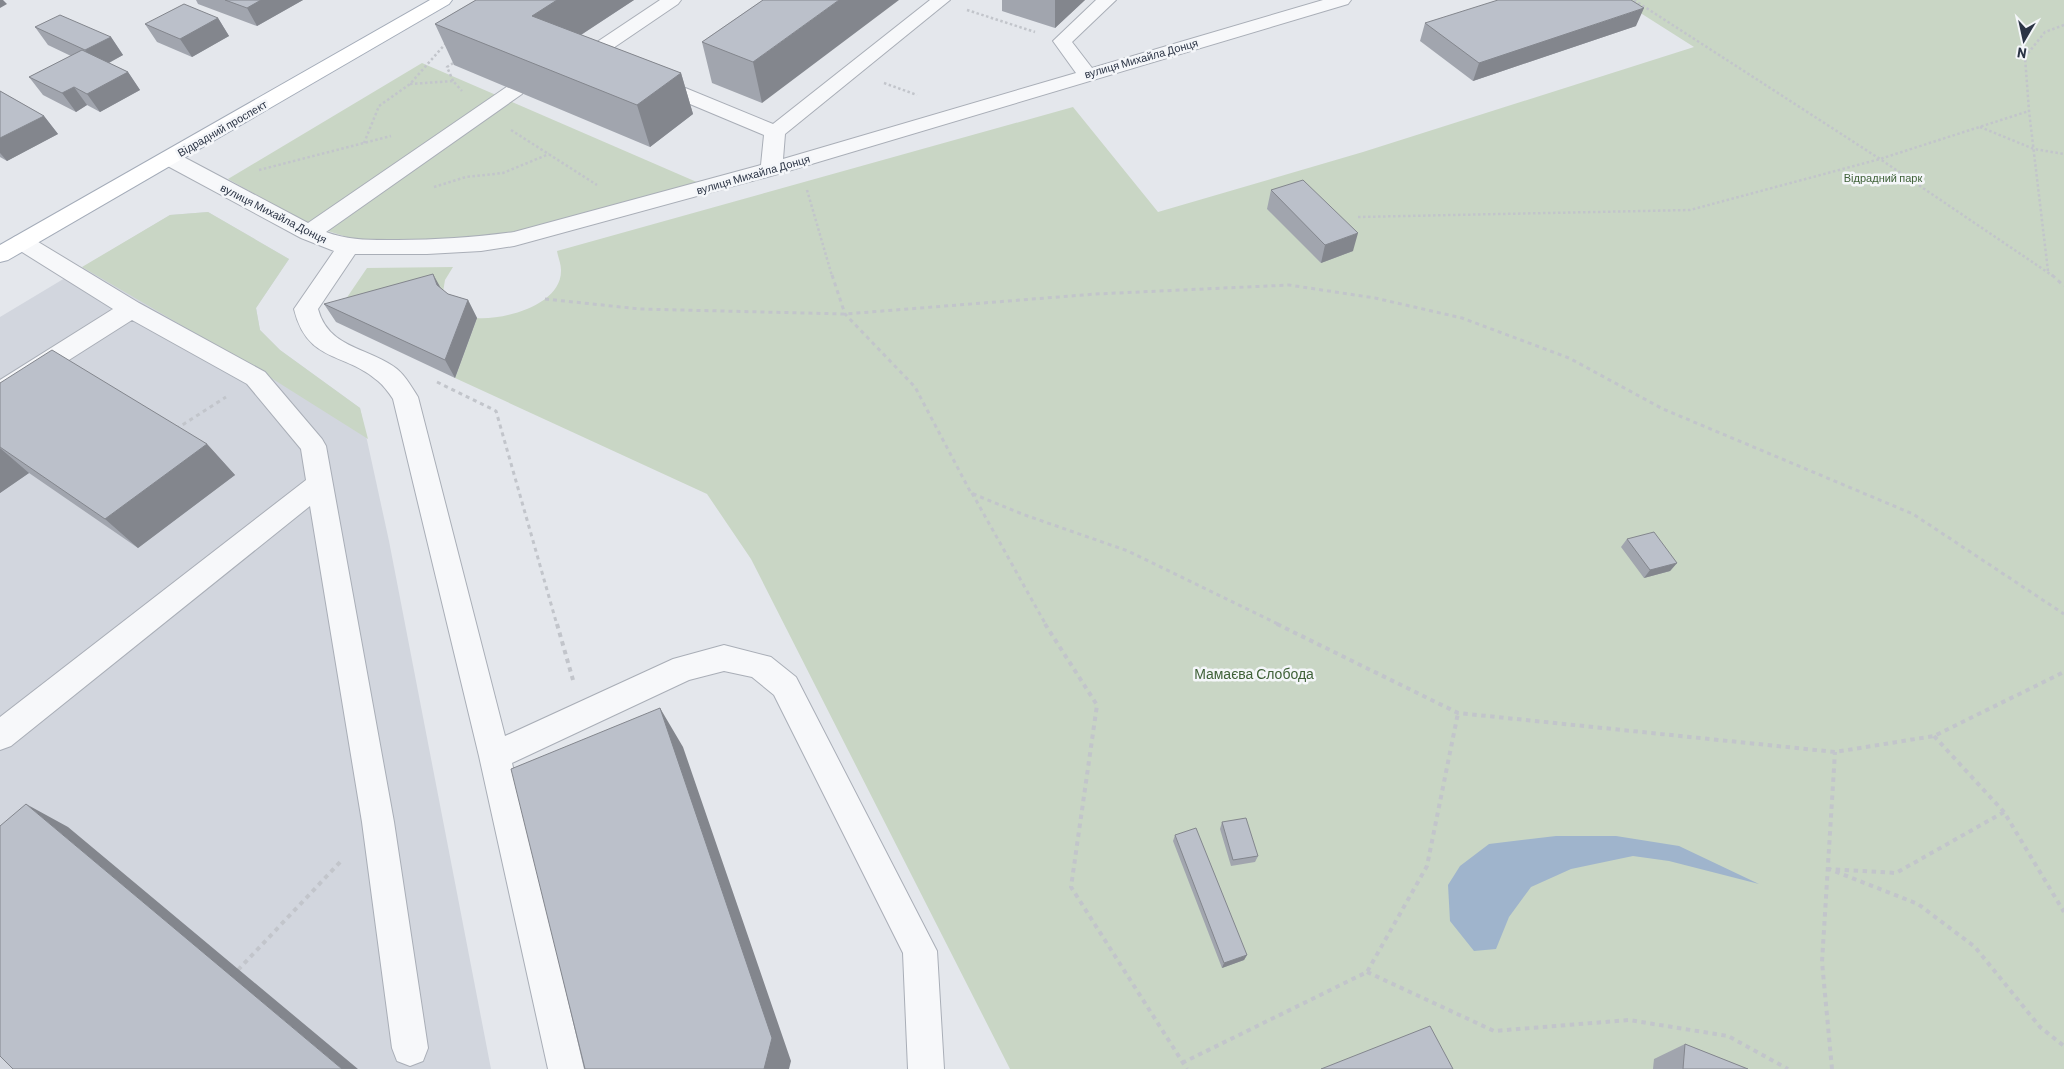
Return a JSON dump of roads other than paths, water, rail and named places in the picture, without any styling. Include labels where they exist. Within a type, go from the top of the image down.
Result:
[{"type":"main road","name":"Відрадний проспект","points":[[0,255],[443,0]]},
{"type":"street","points":[[559,62],[577,50],[599,59],[672,0]]},
{"type":"street","points":[[771,169],[775,132],[940,0]]},
{"type":"street","points":[[1087,74],[1062,41],[1107,0]]},
{"type":"street","name":"вулиця Михайла Донця","points":[[169,158],[324,240],[349,246],[427,247],[481,244],[514,239],[771,169],[1342,0]]},
{"type":"street","points":[[634,73],[775,132]]},
{"type":"street","points":[[309,233],[515,90]]},
{"type":"street","points":[[22,242],[131,309],[256,378],[313,446],[378,822],[410,1048]]},
{"type":"street","points":[[349,246],[306,309],[307,323],[319,339],[386,374],[405,397],[495,756],[566,1069]]},
{"type":"street","points":[[0,392],[131,309]]},
{"type":"street","points":[[0,736],[320,483]]},
{"type":"street","points":[[495,756],[684,668],[724,658],[760,666],[785,686],[920,951],[926,1069]]},
{"type":"water","points":[[1556,836],[1616,836],[1679,846],[1759,884],[1669,861],[1633,856],[1571,869],[1531,887],[1509,917],[1496,949],[1474,951],[1450,921],[1448,885],[1460,866],[1489,844]]},
{"type":"park label","name":"Відрадний парк","points":[[1883,177]]},
{"type":"park label","name":"Мамаєва Слобода","points":[[1254,673]]}]
